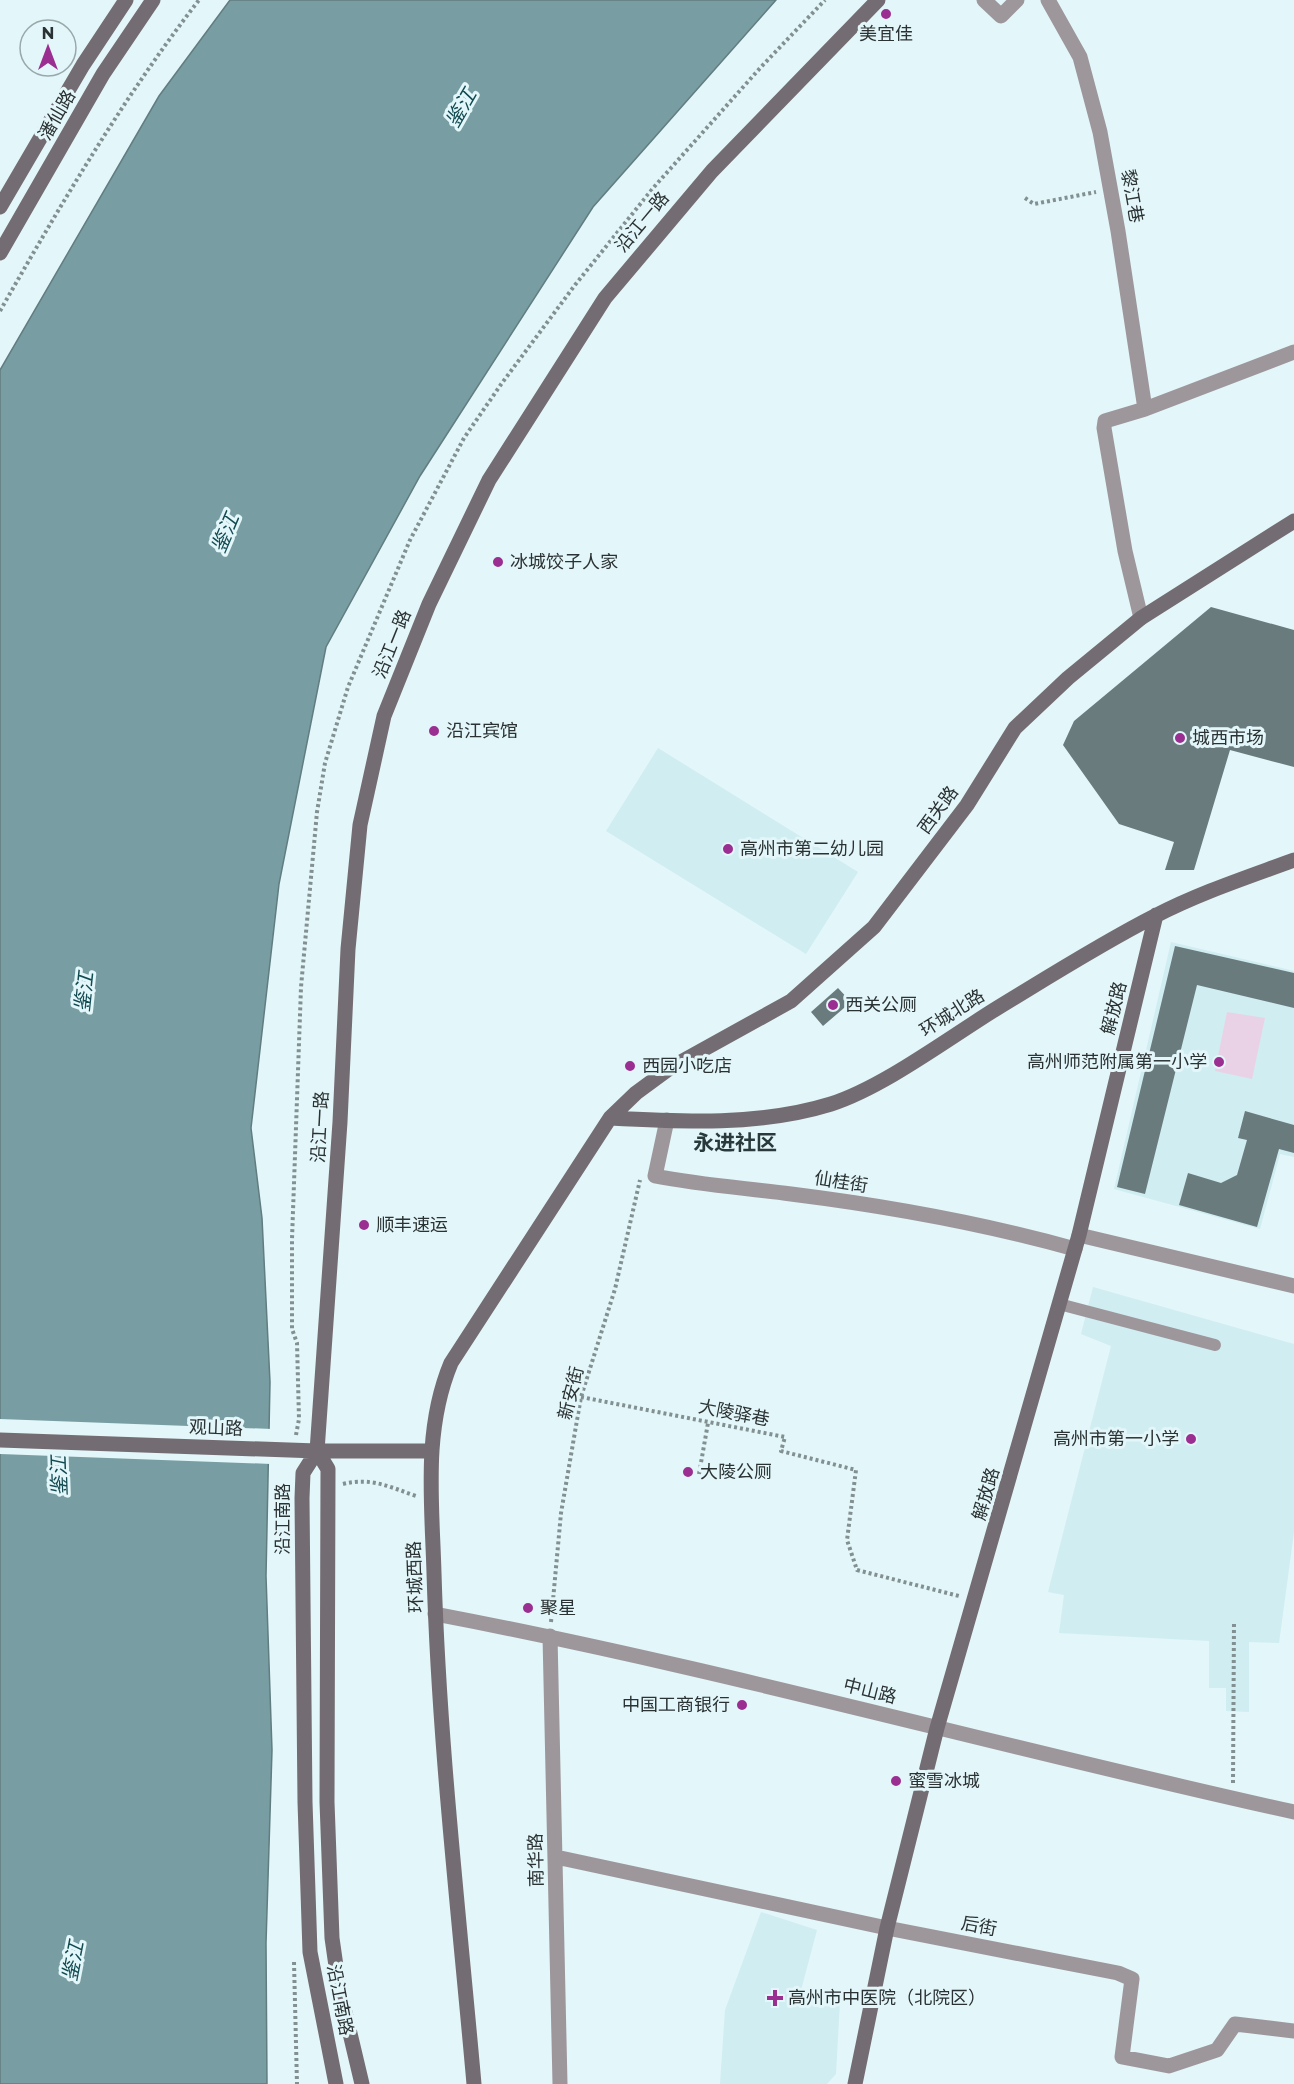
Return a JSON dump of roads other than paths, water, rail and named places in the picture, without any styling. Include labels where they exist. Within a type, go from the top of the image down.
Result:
[{"type":"street","name":"潘仙路","points":[[0,207],[83,65],[126,0]]},
{"type":"street","name":"潘仙路","points":[[0,253],[103,74],[153,0]]},
{"type":"street","name":"沿江一路","points":[[317,1451],[340,1122],[348,949],[360,825],[371,766],[384,716],[429,604],[489,480],[605,298],[712,171],[878,0]]},
{"type":"street","points":[[984,0],[1001,16],[1017,0]]},
{"type":"street","name":"黎江巷","points":[[1048,0],[1080,57],[1100,132],[1112,189],[1145,409]]},
{"type":"street","points":[[1141,618],[1125,551],[1104,424],[1108,419],[1145,409],[1294,352]]},
{"type":"street","name":"西关路","points":[[610,1118],[636,1093],[670,1068],[791,1001],[874,927],[967,806],[1016,728],[1068,678],[1141,618],[1294,521]]},
{"type":"street","name":"环城北路","points":[[610,1118],[667,1120],[763,1118],[833,1103],[901,1068],[1156,915],[1294,860]]},
{"type":"street","name":"解放路","points":[[855,2084],[887,1928],[937,1728],[1077,1242],[1156,915]]},
{"type":"street","name":"环城西路","points":[[474,2084],[447,1808],[435,1614],[431,1451],[437,1400],[451,1363],[610,1118]]},
{"type":"street","name":"仙桂街","points":[[667,1120],[655,1176],[705,1186],[791,1194],[968,1222],[1294,1286]]},
{"type":"street","name":"观山路","points":[[0,1440],[317,1451],[431,1451]]},
{"type":"street","name":"沿江南路","points":[[336,2084],[310,1952],[305,1802],[302,1498],[303,1473],[317,1451],[328,1469],[327,1802],[332,1938],[339,1987],[362,2084]]},
{"type":"street","name":"中山路","points":[[435,1614],[550,1636],[1294,1812]]},
{"type":"street","name":"南华路","points":[[550,1636],[560,2084]]},
{"type":"street","name":"后街","points":[[556,1857],[887,1928],[1118,1973],[1131,1979],[1122,2057],[1169,2066],[1217,2050],[1235,2024],[1294,2031]]},
{"type":"lane","points":[[1059,1304],[1215,1345]]},
{"type":"water","name":"鉴江","points":[[230,0],[776,0],[593,207],[420,476],[326,647],[279,884],[251,1128],[262,1218],[270,1382],[266,1576],[272,1750],[266,1943],[267,2084],[0,2084],[0,370],[159,96]]},
{"type":"place","name":"美宜佳","points":[[886,14]]},
{"type":"place","name":"冰城饺子人家","points":[[498,562]]},
{"type":"place","name":"沿江宾馆","points":[[434,731]]},
{"type":"place","name":"城西市场","points":[[1180,738]]},
{"type":"place","name":"高州市第二幼儿园","points":[[728,849]]},
{"type":"place","name":"西关公厕","points":[[833,1005]]},
{"type":"place","name":"高州师范附属第一小学","points":[[1219,1062]]},
{"type":"place","name":"西园小吃店","points":[[630,1066]]},
{"type":"place","name":"顺丰速运","points":[[364,1225]]},
{"type":"place","name":"高州市第一小学","points":[[1191,1439]]},
{"type":"place","name":"大陵公厕","points":[[688,1472]]},
{"type":"place","name":"聚星","points":[[528,1608]]},
{"type":"place","name":"中国工商银行","points":[[742,1705]]},
{"type":"place","name":"蜜雪冰城","points":[[896,1781]]},
{"type":"place","name":"高州市中医院（北院区）","points":[[775,1998]]},
{"type":"district","name":"永进社区","points":[[735,1143]]}]
